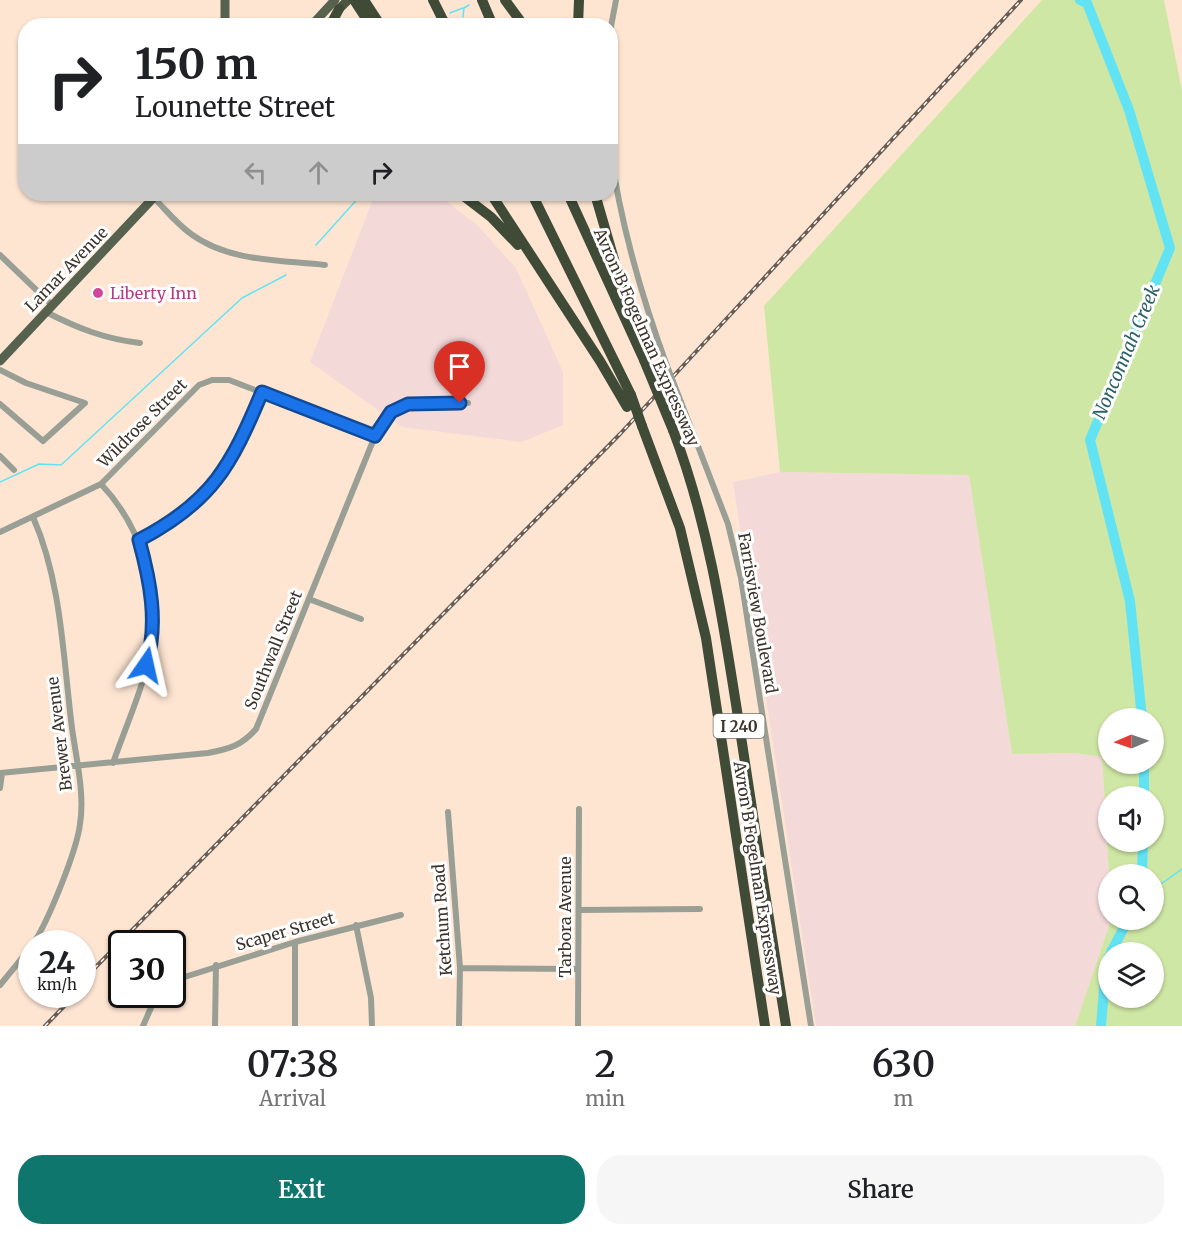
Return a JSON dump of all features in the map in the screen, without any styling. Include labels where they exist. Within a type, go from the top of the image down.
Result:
[{"type":"highway","points":[[337,4],[348,0]]},
{"type":"highway","points":[[354,0],[366,18]]},
{"type":"highway","points":[[364,0],[376,18]]},
{"type":"highway","points":[[434,0],[442,18]]},
{"type":"highway","points":[[482,0],[490,18]]},
{"type":"highway","points":[[505,0],[518,18]]},
{"type":"highway","points":[[578,18],[579,0]]},
{"type":"highway","points":[[470,201],[491,217],[537,266]]},
{"type":"highway","points":[[495,201],[591,346],[627,407],[642,426]]},
{"type":"highway","name":"Avron B Fogelman Expressway","points":[[535,201],[631,395],[680,528],[706,638],[765,1026]]},
{"type":"highway","name":"Avron B Fogelman Expressway","points":[[571,201],[673,430],[687,467],[710,554],[786,1026]]},
{"type":"highway","points":[[597,201],[642,356]]},
{"type":"main road","points":[[225,0],[225,18]]},
{"type":"main road","points":[[320,18],[337,4]]},
{"type":"main road","points":[[328,18],[337,4]]},
{"type":"main road","name":"Lamar Avenue","points":[[0,361],[151,201]]},
{"type":"street","points":[[613,18],[616,0]]},
{"type":"street","name":"Farrisview Boulevard","points":[[618,190],[627,239],[641,292],[728,524],[741,578],[811,1026]]},
{"type":"street","points":[[162,201],[189,232],[223,251],[241,256],[325,265]]},
{"type":"street","points":[[0,255],[49,309],[79,329],[111,340],[140,343]]},
{"type":"street","points":[[0,370],[26,383],[85,403],[43,441],[0,404]]},
{"type":"street","name":"Wildrose Street","points":[[0,532],[101,484],[199,385],[212,380],[229,380],[375,436]]},
{"type":"street","points":[[139,540],[174,521],[212,485],[231,461],[262,392]]},
{"type":"street","name":"Southwall Street","points":[[1,773],[208,753],[231,749],[245,742],[256,729],[375,436],[391,412],[408,404],[468,403]]},
{"type":"street","points":[[0,456],[14,470]]},
{"type":"street","points":[[101,484],[120,504],[139,540],[149,576],[152,606],[152,648],[113,763]]},
{"type":"street","name":"Brewer Avenue","points":[[33,517],[46,548],[54,582],[77,767],[81,824],[73,853],[39,930]]},
{"type":"street","points":[[309,599],[361,620]]},
{"type":"street","points":[[0,788],[1,773]]},
{"type":"street","name":"Tarbora Avenue","points":[[578,1026],[579,808]]},
{"type":"street","name":"Ketchum Road","points":[[448,812],[460,968],[459,1026]]},
{"type":"street","points":[[579,910],[700,909]]},
{"type":"street","name":"Scaper Street","points":[[186,976],[295,942],[401,915]]},
{"type":"street","points":[[356,925],[371,998],[372,1026]]},
{"type":"street","points":[[295,942],[295,1026]]},
{"type":"street","name":"Brewer Avenue","points":[[0,985],[18,962]]},
{"type":"street","points":[[215,1026],[216,965]]},
{"type":"street","points":[[460,968],[579,969]]},
{"type":"street","points":[[143,1026],[151,1008]]},
{"type":"shaded area","points":[[372,201],[446,201],[477,225],[516,268],[563,372],[563,425],[522,442],[402,427],[310,362]]},
{"type":"shaded area","points":[[780,472],[969,475],[1012,754],[1074,753],[1098,756],[1098,774],[1103,774],[1104,786],[1098,786],[1098,852],[1108,852],[1108,864],[1098,864],[1098,930],[1108,930],[1104,942],[1098,942],[1098,958],[1075,1026],[816,1026],[733,482]]},
{"type":"green space","points":[[1042,0],[1164,0],[1182,91],[1182,1026],[1075,1026],[1098,958],[1098,1008],[1164,1008],[1164,942],[1104,942],[1108,930],[1164,930],[1164,864],[1108,864],[1108,852],[1164,852],[1164,786],[1104,786],[1103,774],[1164,774],[1164,708],[1098,708],[1098,756],[1074,753],[1012,754],[969,475],[780,472],[764,306]]},
{"type":"waterway","name":"Nonconnah Creek","points":[[1080,0],[1087,3],[1129,110],[1170,248],[1090,440],[1130,601],[1141,708]]},
{"type":"waterway","points":[[463,17],[464,8],[469,5]]},
{"type":"waterway","points":[[450,13],[463,8]]},
{"type":"waterway","points":[[316,245],[356,201]]},
{"type":"waterway","points":[[0,482],[39,464],[61,465],[242,298],[286,275]]},
{"type":"waterway","name":"Nonconnah Creek","points":[[1144,774],[1144,786]]},
{"type":"waterway","name":"Nonconnah Creek","points":[[1142,864],[1143,852]]},
{"type":"waterway","points":[[1164,882],[1182,869]]},
{"type":"waterway","name":"Nonconnah Creek","points":[[1116,942],[1123,930]]},
{"type":"waterway","name":"Nonconnah Creek","points":[[1101,1026],[1102,1008]]},
{"type":"railway","points":[[96,967],[620,434],[1021,0]]},
{"type":"railway","points":[[45,1026],[62,1008]]},
{"type":"place","name":"Liberty Inn","points":[[98,293]]},
{"type":"route","points":[[146,665],[152,648],[152,606],[149,576],[139,540],[174,521],[212,485],[231,461],[262,392],[375,436],[391,412],[408,404],[460,403]]}]
